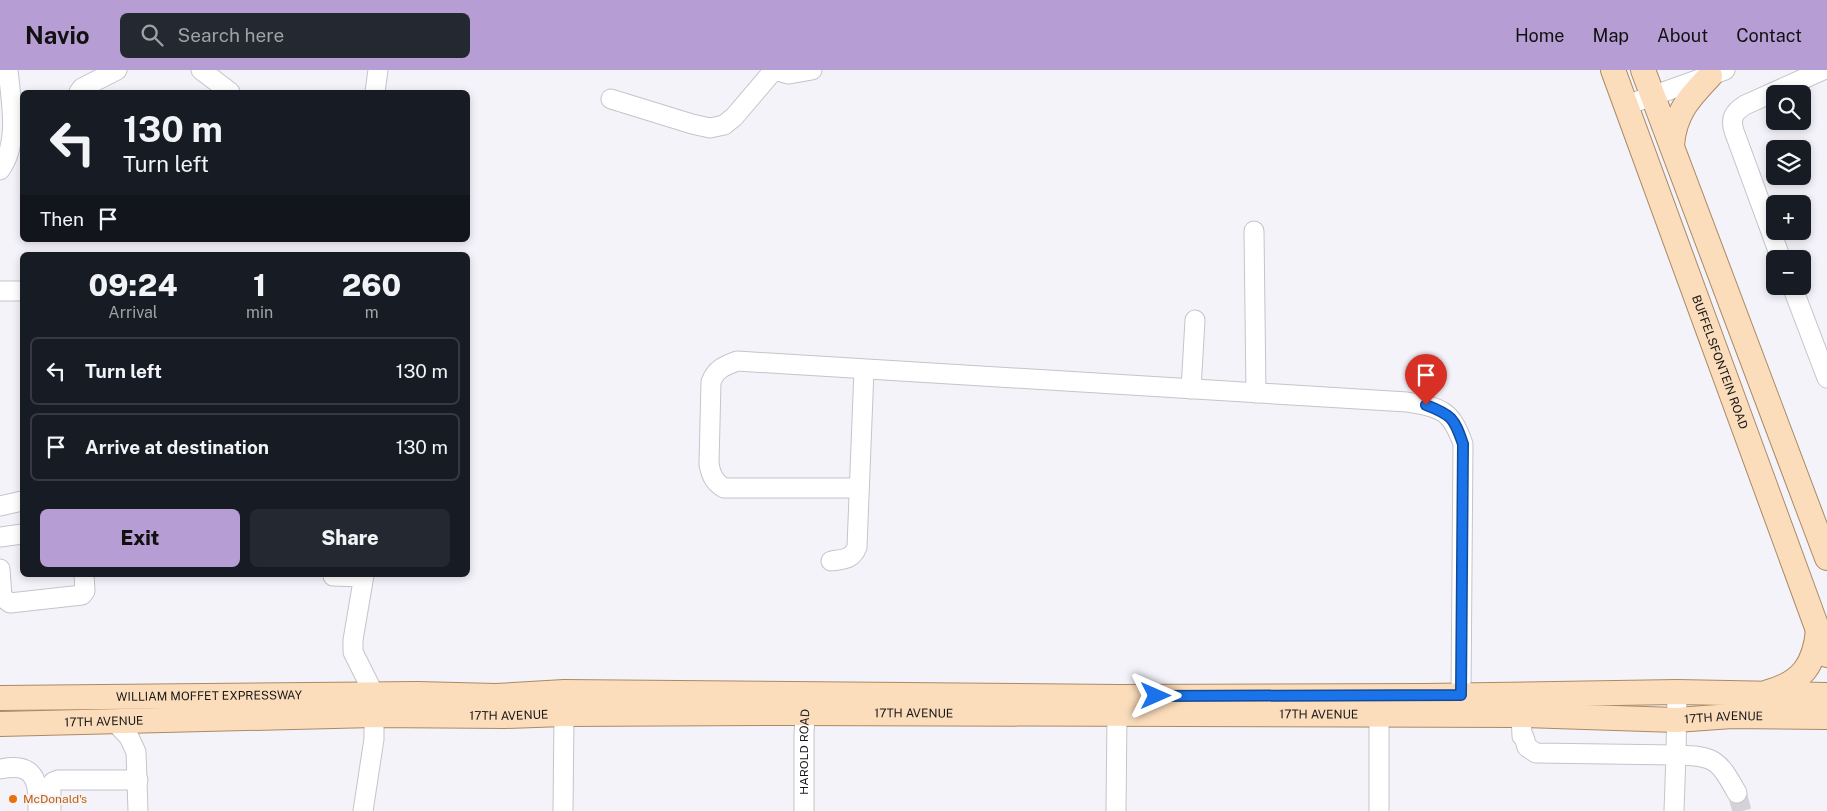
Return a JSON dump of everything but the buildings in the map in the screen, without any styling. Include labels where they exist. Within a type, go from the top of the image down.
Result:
[{"type":"main road","name":"BUFFELSFONTEIN ROAD","points":[[1613,70],[1827,655]]},
{"type":"main road","points":[[1643,70],[1827,558]]},
{"type":"main road","points":[[1672,146],[1672,134],[1680,112],[1712,72]]},
{"type":"main road","points":[[1762,694],[1782,687],[1800,676],[1808,666],[1814,653],[1818,630]]},
{"type":"main road","name":"17TH AVENUE","points":[[417,694],[496,696],[564,692],[805,704],[1117,715],[1379,714],[1462,705],[1677,692],[1827,695]]},
{"type":"main road","name":"WILLIAM MOFFET EXPRESSWAY","points":[[5,694],[374,705],[417,694]]},
{"type":"main road","name":"17TH AVENUE","points":[[0,724],[164,720],[374,705],[505,716],[805,704],[1109,696],[1462,705],[1522,715],[1676,720],[1732,716],[1827,717]]},
{"type":"street","points":[[0,170],[18,131],[8,70]]},
{"type":"street","points":[[80,90],[117,70]]},
{"type":"street","points":[[201,70],[227,90]]},
{"type":"street","points":[[375,90],[378,70]]},
{"type":"street","points":[[611,99],[710,128],[724,125],[734,117],[774,70],[790,74],[812,70]]},
{"type":"street","points":[[1778,250],[1734,131],[1732,117],[1739,109],[1823,70],[1827,77]]},
{"type":"street","points":[[1626,105],[1653,97],[1712,72]]},
{"type":"street","points":[[1254,231],[1256,393]]},
{"type":"street","points":[[0,291],[20,292]]},
{"type":"street","points":[[1795,295],[1827,380]]},
{"type":"street","points":[[1191,389],[1195,320]]},
{"type":"street","points":[[859,488],[724,488],[717,484],[711,475],[709,464],[711,382],[714,373],[721,367],[737,362],[1407,402],[1426,405],[1449,416],[1456,426],[1463,444],[1462,705]]},
{"type":"street","points":[[831,561],[848,559],[855,554],[857,547],[864,370]]},
{"type":"street","points":[[0,506],[20,501]]},
{"type":"street","points":[[0,537],[20,534]]},
{"type":"street","points":[[0,569],[3,599],[10,603],[82,595],[85,591],[84,577]]},
{"type":"street","points":[[363,577],[353,640],[353,652],[374,705],[374,739],[363,811]]},
{"type":"street","points":[[1674,811],[1677,692]]},
{"type":"street","name":"HAROLD ROAD","points":[[804,811],[805,704]]},
{"type":"street","points":[[563,811],[564,714]]},
{"type":"street","points":[[1379,714],[1379,811]]},
{"type":"street","points":[[1116,811],[1117,715]]},
{"type":"street","points":[[1522,715],[1522,736],[1527,747],[1536,753],[1676,754],[1702,756],[1712,759],[1720,766],[1736,793]]},
{"type":"street","points":[[137,761],[140,743],[164,720]]},
{"type":"street","points":[[115,722],[132,740],[137,761],[138,811]]},
{"type":"street","points":[[0,769],[20,768],[30,773],[38,790],[38,811]]},
{"type":"street","points":[[51,811],[51,786],[53,782],[63,778],[138,780]]},
{"type":"tunnel","points":[[1737,793],[1742,811]]},
{"type":"place","name":"McDonald's","points":[[13,799]]},
{"type":"route","points":[[1156,696],[1461,695],[1463,444],[1456,426],[1449,416],[1426,405]]}]
